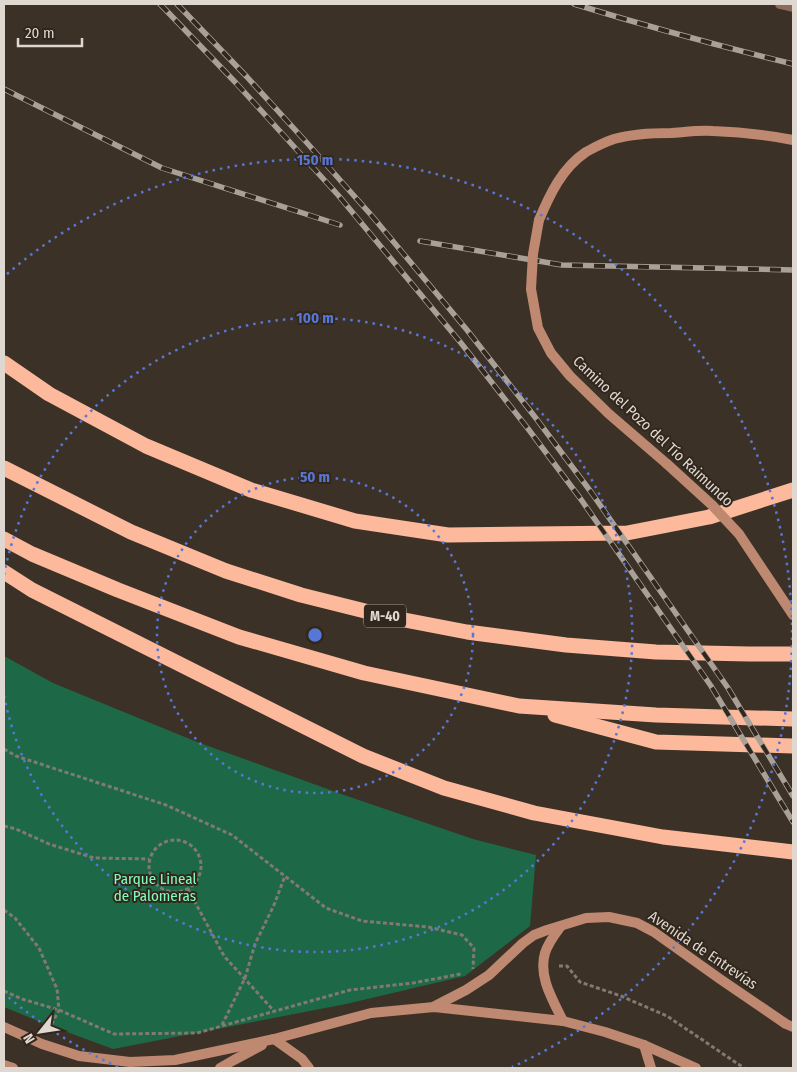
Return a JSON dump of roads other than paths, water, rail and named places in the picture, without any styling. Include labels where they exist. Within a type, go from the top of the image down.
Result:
[{"type":"highway","points":[[4,363],[49,394],[146,446],[250,490],[354,521],[448,535],[627,533],[709,517],[793,490]]},
{"type":"highway","name":"M-40","points":[[4,468],[131,532],[226,571],[301,595],[389,617],[467,632],[566,645],[656,652],[793,654]]},
{"type":"highway","points":[[4,539],[32,554],[118,590],[239,637],[364,673],[519,706],[656,742],[793,746]]},
{"type":"highway","points":[[4,572],[32,590],[362,756],[444,788],[534,813],[663,837],[793,852]]},
{"type":"highway","points":[[519,706],[656,715],[793,719]]},
{"type":"main road","name":"Camino del Pozo del Tío Raimundo","points":[[793,140],[712,131],[650,134],[615,139],[600,144],[572,163],[548,198],[539,220],[533,254],[531,288],[538,328],[551,353],[570,376],[603,408],[712,505],[739,534],[793,615]]},
{"type":"main road","name":"Avenida de Entrevías","points":[[434,1006],[466,990],[489,975],[534,935],[586,918],[609,917],[636,923],[654,932],[742,994],[793,1027]]},
{"type":"main road","points":[[561,926],[545,952],[543,965],[544,978],[563,1021]]},
{"type":"main road","points":[[4,1027],[42,1044],[79,1056],[130,1062],[176,1060],[274,1039],[371,1013],[434,1006],[563,1021],[644,1045],[696,1068]]},
{"type":"main road","points":[[220,1068],[274,1039]]},
{"type":"main road","points":[[274,1039],[302,1059],[309,1068]]},
{"type":"main road","points":[[644,1045],[651,1068]]},
{"type":"main road","points":[[4,1065],[13,1068]]},
{"type":"lane","points":[[780,4],[793,7]]},
{"type":"railway","points":[[160,4],[236,83],[338,195],[461,343],[529,430],[580,498],[711,686],[793,822]]},
{"type":"railway","points":[[177,4],[247,77],[372,216],[467,330],[535,417],[591,492],[728,688],[793,796]]},
{"type":"railway","points":[[574,4],[683,36],[793,64]]},
{"type":"railway","points":[[4,89],[162,168],[340,225]]},
{"type":"railway","points":[[420,241],[562,265],[793,270]]},
{"type":"park label","name":"Parque Lineal de Palomeras","points":[[155,888]]}]
